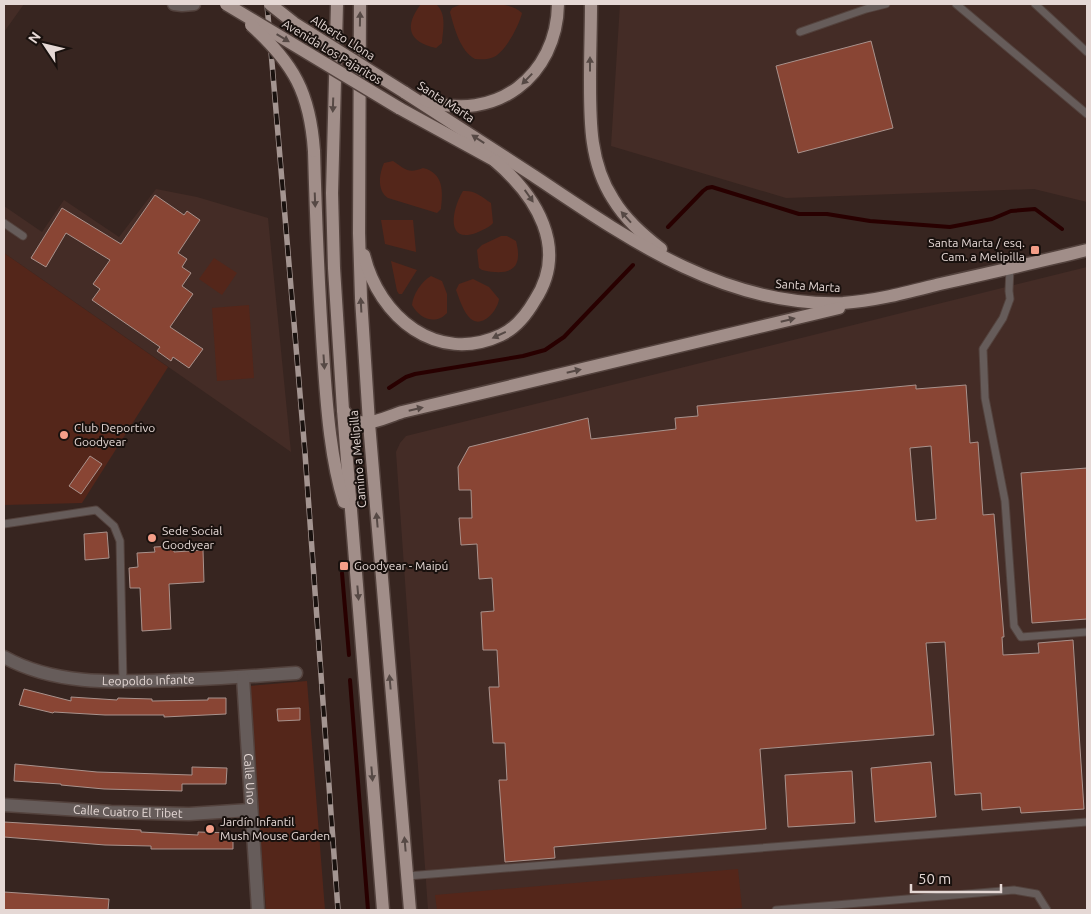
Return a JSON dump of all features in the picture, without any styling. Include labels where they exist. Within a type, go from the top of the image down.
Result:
[{"type":"main road","points":[[225,4],[271,45],[296,79],[309,109],[314,151],[317,262],[327,402],[342,494],[352,527]]},
{"type":"main road","name":"Avenida Los Pajaritos","points":[[225,4],[399,108]]},
{"type":"main road","name":"Alberto Llona","points":[[270,4],[294,23],[404,92]]},
{"type":"main road","name":"Camino a Melipilla","points":[[336,4],[332,231],[343,410],[383,910]]},
{"type":"main road","name":"Camino a Melipilla","points":[[360,4],[359,233],[369,423],[410,910]]},
{"type":"main road","points":[[404,92],[428,102],[454,107],[485,104],[505,97],[524,83],[544,58],[556,27],[558,4]]},
{"type":"main road","points":[[591,4],[591,124],[594,150],[600,172],[612,198],[628,220],[651,241],[691,270]]},
{"type":"main road","name":"Santa Marta","points":[[404,92],[632,240],[691,270],[738,289],[775,299],[828,303],[868,301],[1087,250]]},
{"type":"main road","name":"Santa Marta","points":[[399,108],[496,161],[548,186]]},
{"type":"main road","points":[[359,233],[365,260],[378,289],[388,305],[412,329],[433,339],[453,343],[480,342],[502,334],[521,320],[539,295],[548,270],[549,254],[546,231],[538,210],[516,180],[496,161]]},
{"type":"main road","points":[[343,410],[354,421],[369,423],[402,412],[868,301]]},
{"type":"street","points":[[174,4],[194,4]]},
{"type":"street","name":"Leopoldo Infante","points":[[4,657],[27,668],[57,677],[123,682],[243,678],[296,673]]},
{"type":"street","name":"Calle Uno","points":[[243,678],[250,810],[258,910]]},
{"type":"street","name":"Calle Cuatro El Tibet","points":[[4,805],[111,812],[189,814],[250,810]]},
{"type":"lane","points":[[800,32],[886,4]]},
{"type":"lane","points":[[956,4],[1087,114]]},
{"type":"lane","points":[[1035,4],[1087,52]]},
{"type":"lane","points":[[4,223],[23,236]]},
{"type":"lane","points":[[1010,268],[1010,299],[1003,318],[983,349],[985,398],[1005,501],[1014,626],[1022,637],[1087,632]]},
{"type":"lane","points":[[4,524],[96,510],[114,526],[120,541],[123,682]]},
{"type":"lane","points":[[407,876],[1087,822]]},
{"type":"lane","points":[[776,910],[1014,890],[1036,894],[1047,910]]},
{"type":"shaded area","points":[[4,4],[24,4],[4,32]]},
{"type":"shaded area","points":[[421,4],[436,4],[442,12],[444,22],[442,43],[436,48],[419,42],[412,32],[412,19]]},
{"type":"shaded area","points":[[462,4],[502,4],[522,13],[518,25],[506,46],[496,56],[487,59],[475,59],[465,50],[458,38],[450,12],[452,8]]},
{"type":"shaded area","points":[[620,4],[1087,4],[1087,202],[1034,189],[786,198],[611,146]]},
{"type":"shaded area","points":[[393,161],[410,171],[423,168],[435,174],[442,190],[441,209],[437,213],[388,198],[384,195],[380,182],[381,172],[384,163]]},
{"type":"shaded area","points":[[156,189],[197,197],[268,218],[291,452],[4,253],[4,206],[42,232],[64,200],[119,237]]},
{"type":"shaded area","points":[[463,191],[475,193],[491,203],[493,223],[476,233],[466,235],[459,233],[455,229],[454,222],[456,206]]},
{"type":"shaded area","points":[[381,220],[413,220],[416,252],[385,244]]},
{"type":"shaded area","points":[[501,236],[507,236],[516,241],[518,259],[516,265],[506,271],[491,272],[482,270],[479,268],[477,250],[482,245]]},
{"type":"shaded area","name":"Club Deportivo Goodyear","points":[[4,253],[168,367],[82,503],[4,505]]},
{"type":"shaded area","points":[[214,258],[237,273],[222,295],[199,279]]},
{"type":"shaded area","points":[[391,261],[417,270],[402,294],[399,294],[397,291]]},
{"type":"shaded area","points":[[1087,267],[1087,910],[428,910],[396,452],[406,436]]},
{"type":"shaded area","points":[[431,276],[442,281],[447,294],[447,313],[442,317],[432,320],[419,314],[412,305],[418,288]]},
{"type":"shaded area","points":[[473,279],[489,287],[499,299],[495,310],[487,318],[477,322],[468,316],[456,290],[459,284]]},
{"type":"shaded area","points":[[249,305],[254,378],[217,381],[212,308]]},
{"type":"shaded area","points":[[307,681],[325,910],[266,910],[249,686]]},
{"type":"shaded area","points":[[738,869],[742,908],[715,910],[437,910],[435,895]]},
{"type":"building","points":[[871,41],[893,128],[798,153],[776,66]]},
{"type":"building","points":[[155,195],[184,215],[187,211],[200,220],[178,253],[187,259],[182,267],[191,273],[182,286],[193,294],[170,327],[203,349],[189,368],[173,357],[171,361],[157,351],[160,347],[92,300],[100,289],[93,284],[110,260],[66,233],[46,267],[31,258],[62,208],[121,244]]},
{"type":"building","points":[[916,385],[916,389],[966,385],[970,443],[978,442],[983,515],[994,514],[1004,637],[1002,637],[1003,655],[1039,653],[1038,643],[1073,640],[1084,809],[1021,813],[1020,807],[982,810],[981,793],[955,795],[945,642],[926,643],[934,735],[760,749],[766,829],[554,847],[555,858],[505,862],[499,780],[507,780],[505,743],[493,743],[489,687],[499,687],[497,650],[483,650],[481,612],[494,611],[492,578],[479,579],[477,544],[461,545],[459,518],[472,518],[471,490],[459,490],[458,467],[469,447],[588,418],[591,439],[676,429],[675,418],[698,416],[697,406]],"holes":[[[931,446],[936,519],[916,521],[910,448]]]},
{"type":"building","points":[[90,456],[102,464],[81,494],[69,486]]},
{"type":"building","points":[[1087,468],[1087,619],[1032,623],[1021,473]]},
{"type":"building","points":[[107,532],[109,558],[85,560],[84,534]]},
{"type":"building","points":[[174,546],[174,552],[203,550],[204,582],[169,584],[171,629],[142,631],[140,588],[130,588],[129,568],[138,567],[137,553],[155,552],[154,547]]},
{"type":"building","points":[[24,689],[71,701],[71,697],[117,700],[118,698],[152,699],[152,701],[226,698],[226,714],[164,717],[164,715],[53,713],[19,705]]},
{"type":"building","points":[[300,708],[300,720],[278,721],[277,709]]},
{"type":"building","points":[[931,762],[936,817],[875,822],[871,768]]},
{"type":"building","points":[[15,764],[97,772],[192,775],[192,767],[227,768],[226,784],[182,784],[182,791],[104,789],[14,781]]},
{"type":"building","points":[[852,771],[855,823],[788,827],[785,775]]},
{"type":"building","points":[[4,822],[198,835],[198,832],[233,833],[233,849],[151,849],[151,846],[105,845],[4,837]]},
{"type":"building","points":[[4,892],[109,899],[108,910],[4,910]]},
{"type":"waterway","points":[[668,227],[703,191],[712,187],[799,214],[827,214],[870,221],[950,227],[992,219],[1011,211],[1035,209],[1062,229]]},
{"type":"waterway","points":[[389,388],[406,377],[415,374],[523,356],[545,350],[564,337],[633,265]]},
{"type":"waterway","points":[[342,573],[349,655]]},
{"type":"waterway","points":[[350,680],[368,910]]},
{"type":"railway","points":[[267,4],[305,453],[338,910]]},
{"type":"place","name":"Santa Marta / esq. Cam. a Melipilla","points":[[1035,250]]},
{"type":"place","name":"Club Deportivo Goodyear","points":[[64,435]]},
{"type":"place","name":"Sede Social Goodyear","points":[[152,538]]},
{"type":"place","name":"Goodyear - Maipú","points":[[344,566]]},
{"type":"place","name":"Jardín Infantil Mush Mouse Garden","points":[[210,829]]}]
